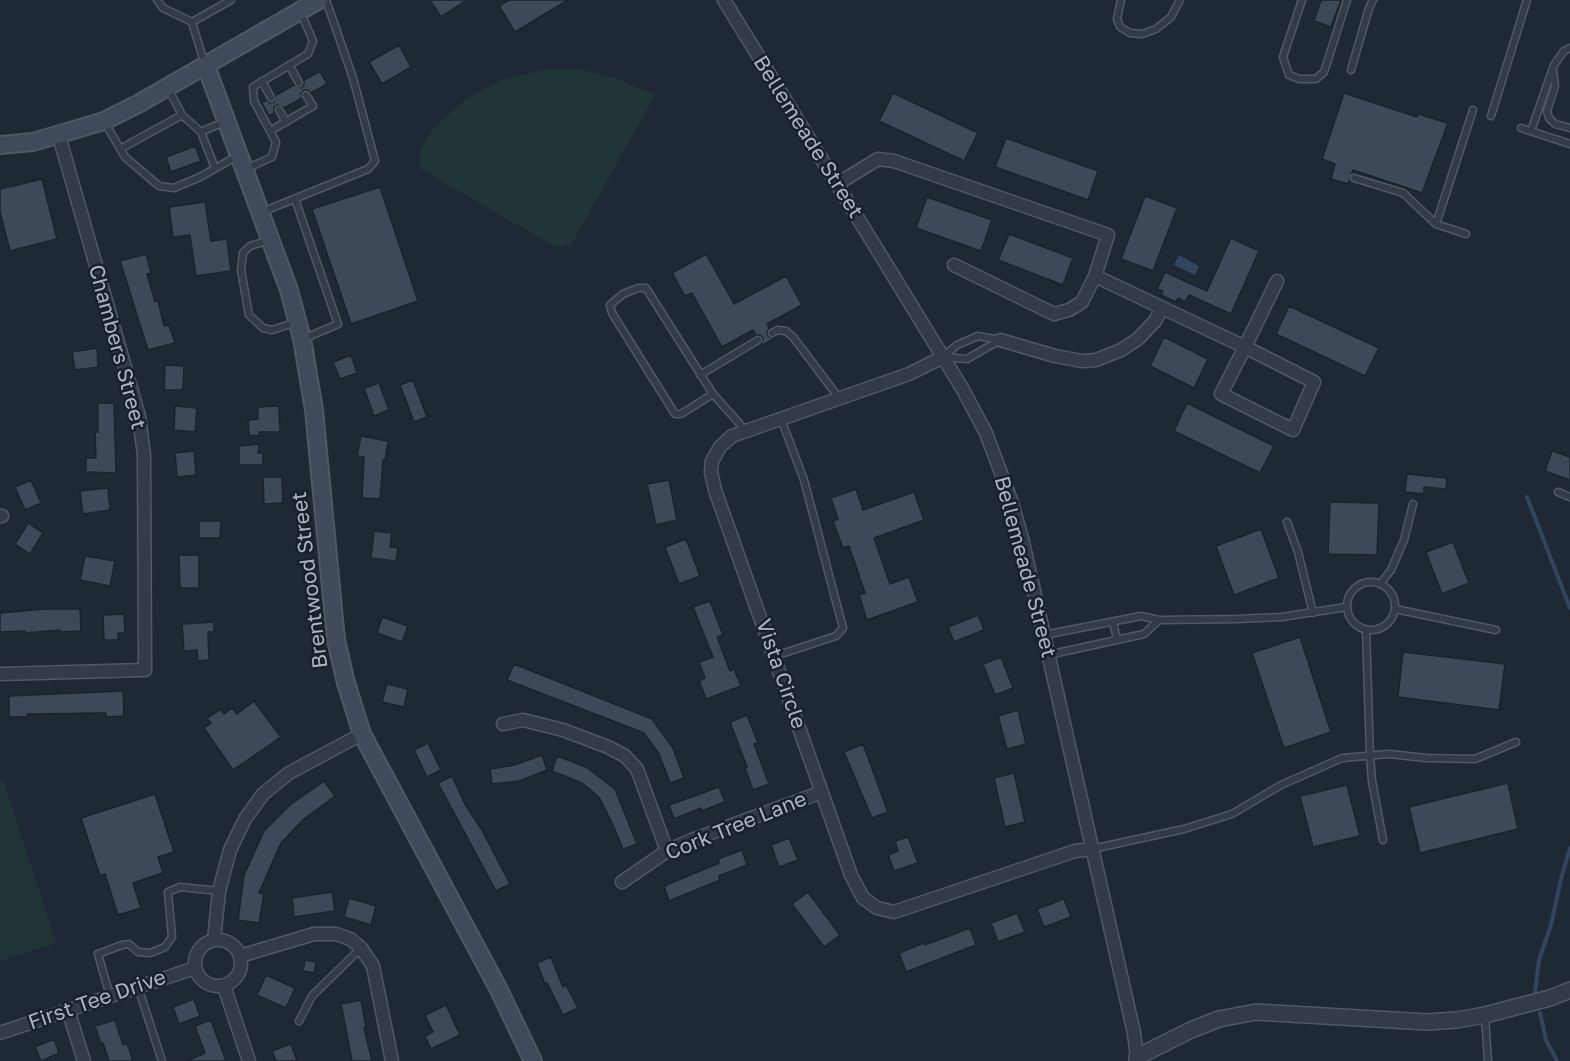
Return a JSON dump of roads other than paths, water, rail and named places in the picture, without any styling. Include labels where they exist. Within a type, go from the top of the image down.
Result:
[{"type":"main road","points":[[0,146],[59,136],[104,121],[206,66],[319,0]]},
{"type":"main road","name":"Brentwood Street","points":[[206,66],[290,290],[302,339],[314,410],[336,640],[346,683],[362,734],[498,988],[533,1061]]},
{"type":"street","name":"Bellemeade Street","points":[[724,0],[943,357],[986,432],[1011,500],[1022,538],[1137,1059]]},
{"type":"street","name":"Chambers Street","points":[[0,674],[145,670],[144,455],[139,416],[59,136]]},
{"type":"street","points":[[837,184],[879,159],[894,161],[1108,235],[1095,276],[1082,302],[1069,310],[1054,314],[954,265]]},
{"type":"street","points":[[1095,276],[1245,347],[1314,382],[1293,430],[1221,394],[1245,347],[1277,280]]},
{"type":"street","points":[[1000,340],[1055,356],[1082,361],[1096,360],[1121,350],[1138,339],[1155,321],[1162,308]]},
{"type":"street","name":"Vista Circle","points":[[943,357],[909,374],[732,436],[720,447],[712,461],[711,472],[715,490],[851,875],[862,897],[877,909],[894,912],[1075,851],[1092,849]]},
{"type":"street","points":[[503,724],[523,720],[533,722],[563,730],[625,756],[637,769],[667,851]]},
{"type":"street","points":[[214,940],[219,891],[230,850],[245,819],[263,794],[289,773],[362,734]]},
{"type":"street","name":"Cork Tree Lane","points":[[622,882],[667,851],[689,841],[822,792]]},
{"type":"street","points":[[240,956],[314,934],[325,933],[350,939],[370,959],[375,973],[392,1061]]},
{"type":"street","points":[[214,940],[229,943],[235,947],[240,956],[241,970],[237,977],[224,986],[208,985],[202,981],[195,968],[195,960],[201,947],[214,940]]},
{"type":"street","name":"First Tee Drive","points":[[0,1033],[195,968]]},
{"type":"street","points":[[224,986],[249,1061]]},
{"type":"street","points":[[1137,1059],[1191,1030],[1219,1019],[1256,1012],[1427,1022],[1485,1015],[1550,998],[1570,990]]},
{"type":"street","points":[[68,1010],[84,1061]]},
{"type":"lane","points":[[157,0],[163,8],[192,22],[206,66]]},
{"type":"lane","points":[[192,22],[231,0]]},
{"type":"lane","points":[[261,212],[368,169],[375,161],[353,78],[326,0]]},
{"type":"lane","points":[[1121,0],[1117,19],[1120,27],[1130,33],[1142,34],[1156,29],[1171,17],[1180,0]]},
{"type":"lane","points":[[1302,0],[1283,57],[1289,75],[1299,79],[1316,79],[1324,72],[1347,0]]},
{"type":"lane","points":[[1351,69],[1373,0]]},
{"type":"lane","points":[[1491,116],[1527,0]]},
{"type":"lane","points":[[104,121],[125,157],[159,186],[174,188],[215,168],[272,157],[276,142],[254,101],[253,87],[308,54],[314,41],[300,11]]},
{"type":"lane","points":[[1531,131],[1552,70],[1564,51],[1570,48]]},
{"type":"lane","points":[[289,65],[299,83]]},
{"type":"lane","points":[[1552,70],[1555,86],[1547,111],[1549,118],[1555,124],[1570,128]]},
{"type":"lane","points":[[262,81],[271,98]]},
{"type":"lane","points":[[168,87],[182,115],[201,132],[215,168]]},
{"type":"lane","points":[[270,131],[313,106],[306,95]]},
{"type":"lane","points":[[279,110],[286,122]]},
{"type":"lane","points":[[1436,224],[1473,110]]},
{"type":"lane","points":[[120,149],[182,115]]},
{"type":"lane","points":[[201,132],[226,121]]},
{"type":"lane","points":[[1521,128],[1570,144]]},
{"type":"lane","points":[[1354,178],[1403,193],[1436,224],[1466,234]]},
{"type":"lane","points":[[295,199],[338,324],[302,339]]},
{"type":"lane","points":[[271,239],[250,246],[243,253],[241,270],[249,315],[263,328],[272,330],[298,322]]},
{"type":"lane","points":[[713,394],[681,414],[675,414],[612,313],[610,305],[623,294],[638,288],[646,288],[713,394],[747,431]]},
{"type":"lane","points":[[772,333],[778,330],[786,331],[793,337],[839,399]]},
{"type":"lane","points":[[943,357],[957,345],[978,336],[1000,340]]},
{"type":"lane","points":[[700,375],[758,340]]},
{"type":"lane","points":[[943,357],[967,360],[1000,340]]},
{"type":"lane","points":[[775,656],[836,636],[843,628],[807,489],[781,419]]},
{"type":"lane","points":[[1558,492],[1570,497]]},
{"type":"lane","points":[[1380,584],[1391,570],[1404,540],[1413,504]]},
{"type":"lane","points":[[1287,522],[1298,552],[1313,613]]},
{"type":"lane","points":[[1364,583],[1380,584],[1392,594],[1395,609],[1388,623],[1381,628],[1366,630],[1352,622],[1346,607],[1351,592],[1357,586],[1364,583]]},
{"type":"lane","points":[[1044,635],[1141,616],[1159,620],[1238,619],[1313,613],[1346,607]]},
{"type":"lane","points":[[1395,609],[1496,630]]},
{"type":"lane","points":[[1048,655],[1144,634],[1159,620]]},
{"type":"lane","points":[[1113,622],[1117,639]]},
{"type":"lane","points":[[1366,630],[1372,782],[1383,840]]},
{"type":"lane","points":[[1092,849],[1184,829],[1232,814],[1281,785],[1341,758],[1389,754],[1426,758],[1475,759],[1516,742]]},
{"type":"lane","points":[[110,996],[98,954],[129,944],[138,952],[150,952],[165,947],[172,937],[168,892],[180,887],[219,891]]},
{"type":"lane","points":[[299,1021],[312,996],[361,948]]},
{"type":"lane","points":[[138,986],[162,1061]]},
{"type":"lane","points":[[1485,1015],[1488,1061]]},
{"type":"water","points":[[1179,255],[1199,266],[1195,275],[1174,265]]},
{"type":"waterway","points":[[1527,497],[1570,608]]},
{"type":"waterway","points":[[1535,992],[1539,960],[1551,925],[1570,848]]},
{"type":"waterway","points":[[1540,1013],[1546,1040],[1557,1061]]}]
